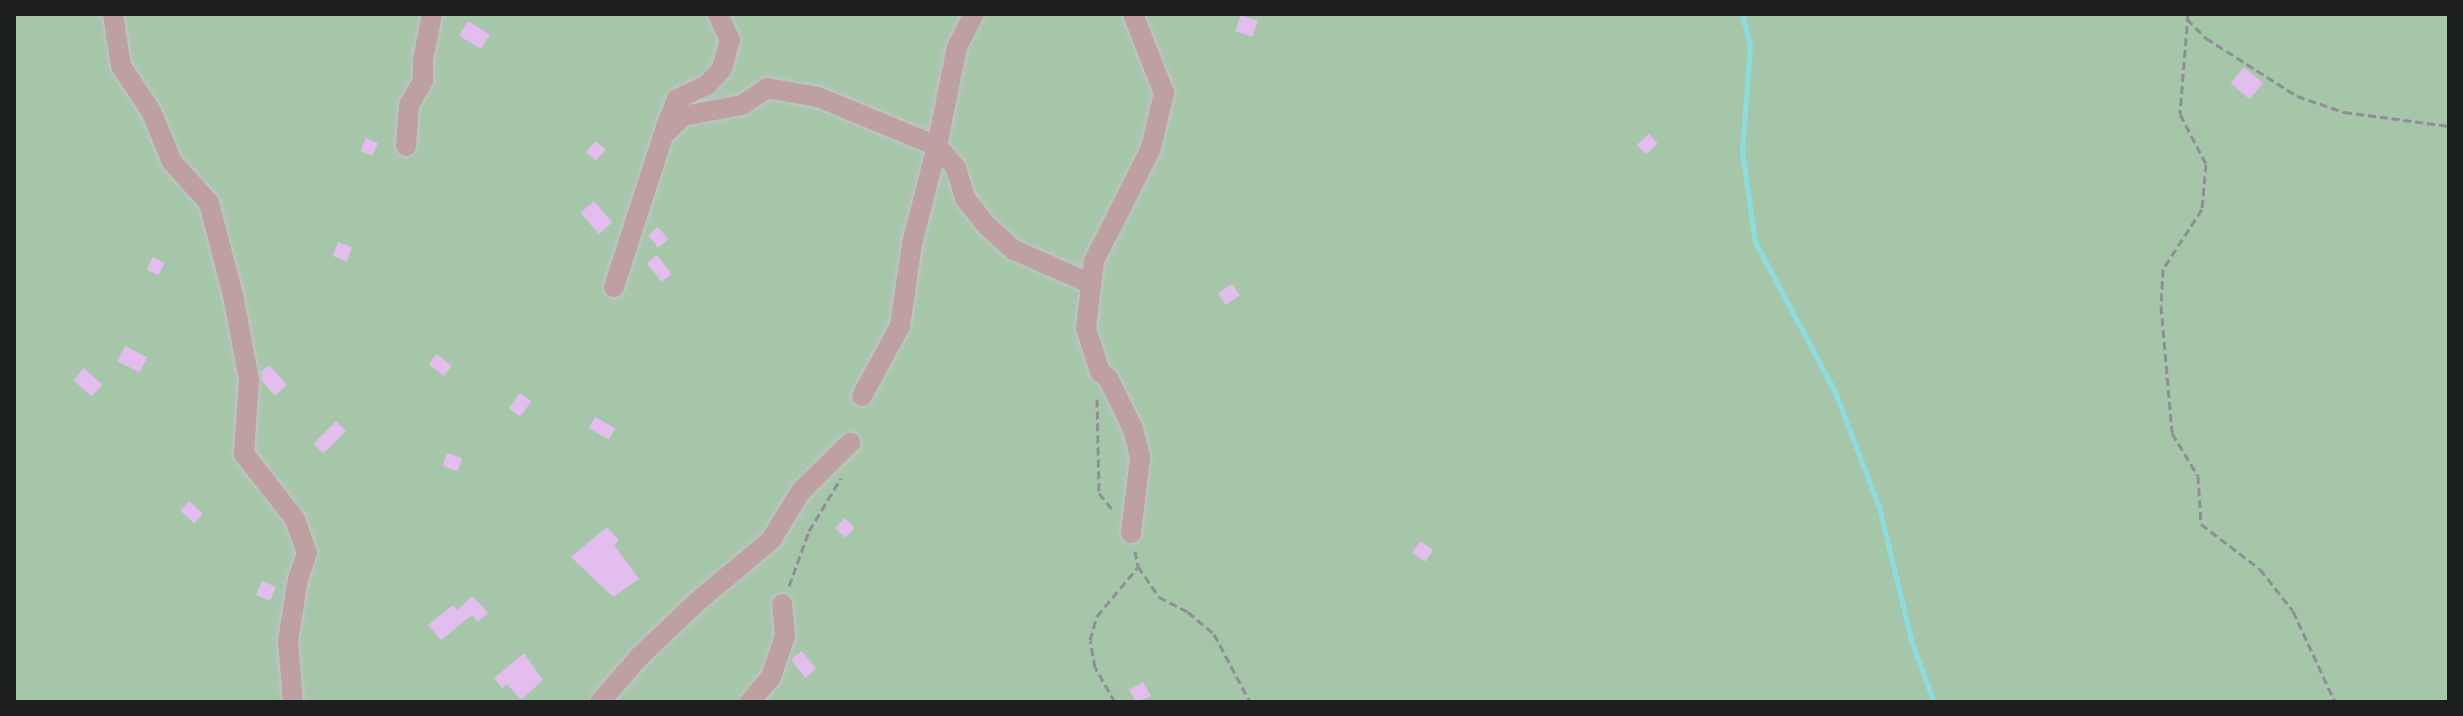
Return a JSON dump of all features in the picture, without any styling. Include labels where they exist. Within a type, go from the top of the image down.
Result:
[{"type":"street","points":[[113,14],[121,66],[151,111],[172,162],[209,203],[233,295],[249,380],[244,454],[295,519],[307,553],[298,579],[288,641],[293,702]]},
{"type":"street","points":[[406,146],[409,105],[423,81],[423,60],[432,14]]},
{"type":"street","points":[[614,287],[677,99],[707,85],[722,69],[730,40],[718,14]]},
{"type":"street","points":[[862,396],[900,326],[912,244],[937,146],[957,47],[974,14]]},
{"type":"street","points":[[1131,533],[1140,457],[1133,429],[1108,378],[1100,372],[1086,328],[1094,261],[1151,148],[1164,93],[1133,14]]},
{"type":"street","points":[[663,136],[683,116],[742,105],[767,88],[818,97],[937,146],[956,168],[965,198],[1005,242],[1047,267],[1091,284]]},
{"type":"street","points":[[600,702],[679,620],[771,540],[801,491],[850,443]]},
{"type":"street","points":[[750,702],[771,677],[785,636],[782,604]]},
{"type":"path","points":[[2188,17],[2206,38],[2297,96],[2344,112],[2449,126]]},
{"type":"path","points":[[2188,17],[2180,114],[2206,164],[2202,209],[2163,269],[2161,306],[2172,433],[2198,476],[2201,524],[2260,569],[2293,611],[2335,702]]},
{"type":"path","points":[[1100,372],[1095,419],[1099,493],[1131,533],[1138,566],[1159,597],[1188,612],[1214,634],[1250,702]]},
{"type":"path","points":[[782,604],[809,531],[839,486],[850,443]]},
{"type":"path","points":[[1115,702],[1095,667],[1090,640],[1097,616],[1138,566]]},
{"type":"green space","points":[[14,14],[2449,14],[2449,702],[14,702]]},
{"type":"building","points":[[1241,15],[1258,21],[1252,37],[1235,31]]},
{"type":"building","points":[[468,21],[490,35],[481,49],[459,35]]},
{"type":"building","points":[[2244,67],[2263,83],[2250,99],[2231,83]]},
{"type":"building","points":[[1649,134],[1658,144],[1646,154],[1637,145]]},
{"type":"building","points":[[366,138],[378,143],[372,156],[361,151]]},
{"type":"building","points":[[596,141],[606,150],[596,161],[586,152]]},
{"type":"building","points":[[594,201],[612,222],[599,234],[580,213]]},
{"type":"building","points":[[658,227],[668,239],[658,248],[648,235]]},
{"type":"building","points":[[338,242],[352,247],[347,261],[333,256]]},
{"type":"building","points":[[657,255],[672,274],[662,282],[647,263]]},
{"type":"building","points":[[153,257],[165,263],[158,275],[147,269]]},
{"type":"building","points":[[1232,284],[1240,296],[1226,305],[1218,294]]},
{"type":"building","points":[[125,346],[147,357],[140,372],[117,361]]},
{"type":"building","points":[[437,354],[452,366],[444,376],[429,364]]},
{"type":"building","points":[[269,365],[287,385],[275,396],[262,381],[261,372]]},
{"type":"building","points":[[84,368],[103,385],[92,397],[73,380]]},
{"type":"building","points":[[520,393],[531,401],[520,417],[509,408]]},
{"type":"building","points":[[595,417],[615,428],[609,440],[589,428]]},
{"type":"building","points":[[336,421],[346,431],[323,454],[313,444]]},
{"type":"building","points":[[447,453],[462,458],[458,471],[443,466]]},
{"type":"building","points":[[189,501],[203,514],[194,523],[180,511]]},
{"type":"building","points":[[845,518],[855,528],[845,538],[835,528]]},
{"type":"building","points":[[607,527],[619,540],[614,545],[639,579],[613,597],[571,557]]},
{"type":"building","points":[[1420,541],[1433,550],[1425,562],[1412,552]]},
{"type":"building","points":[[262,581],[276,587],[270,601],[256,595]]},
{"type":"building","points":[[472,596],[488,613],[478,622],[472,615],[441,640],[428,625],[453,605],[457,610]]},
{"type":"building","points":[[802,651],[816,669],[805,678],[791,660]]},
{"type":"building","points":[[524,653],[543,680],[521,700],[507,684],[502,688],[494,678]]},
{"type":"building","points":[[1143,682],[1151,696],[1136,702],[1129,690]]},
{"type":"waterway","points":[[1742,14],[1750,45],[1742,151],[1755,242],[1835,392],[1879,507],[1912,643],[1934,702]]}]
